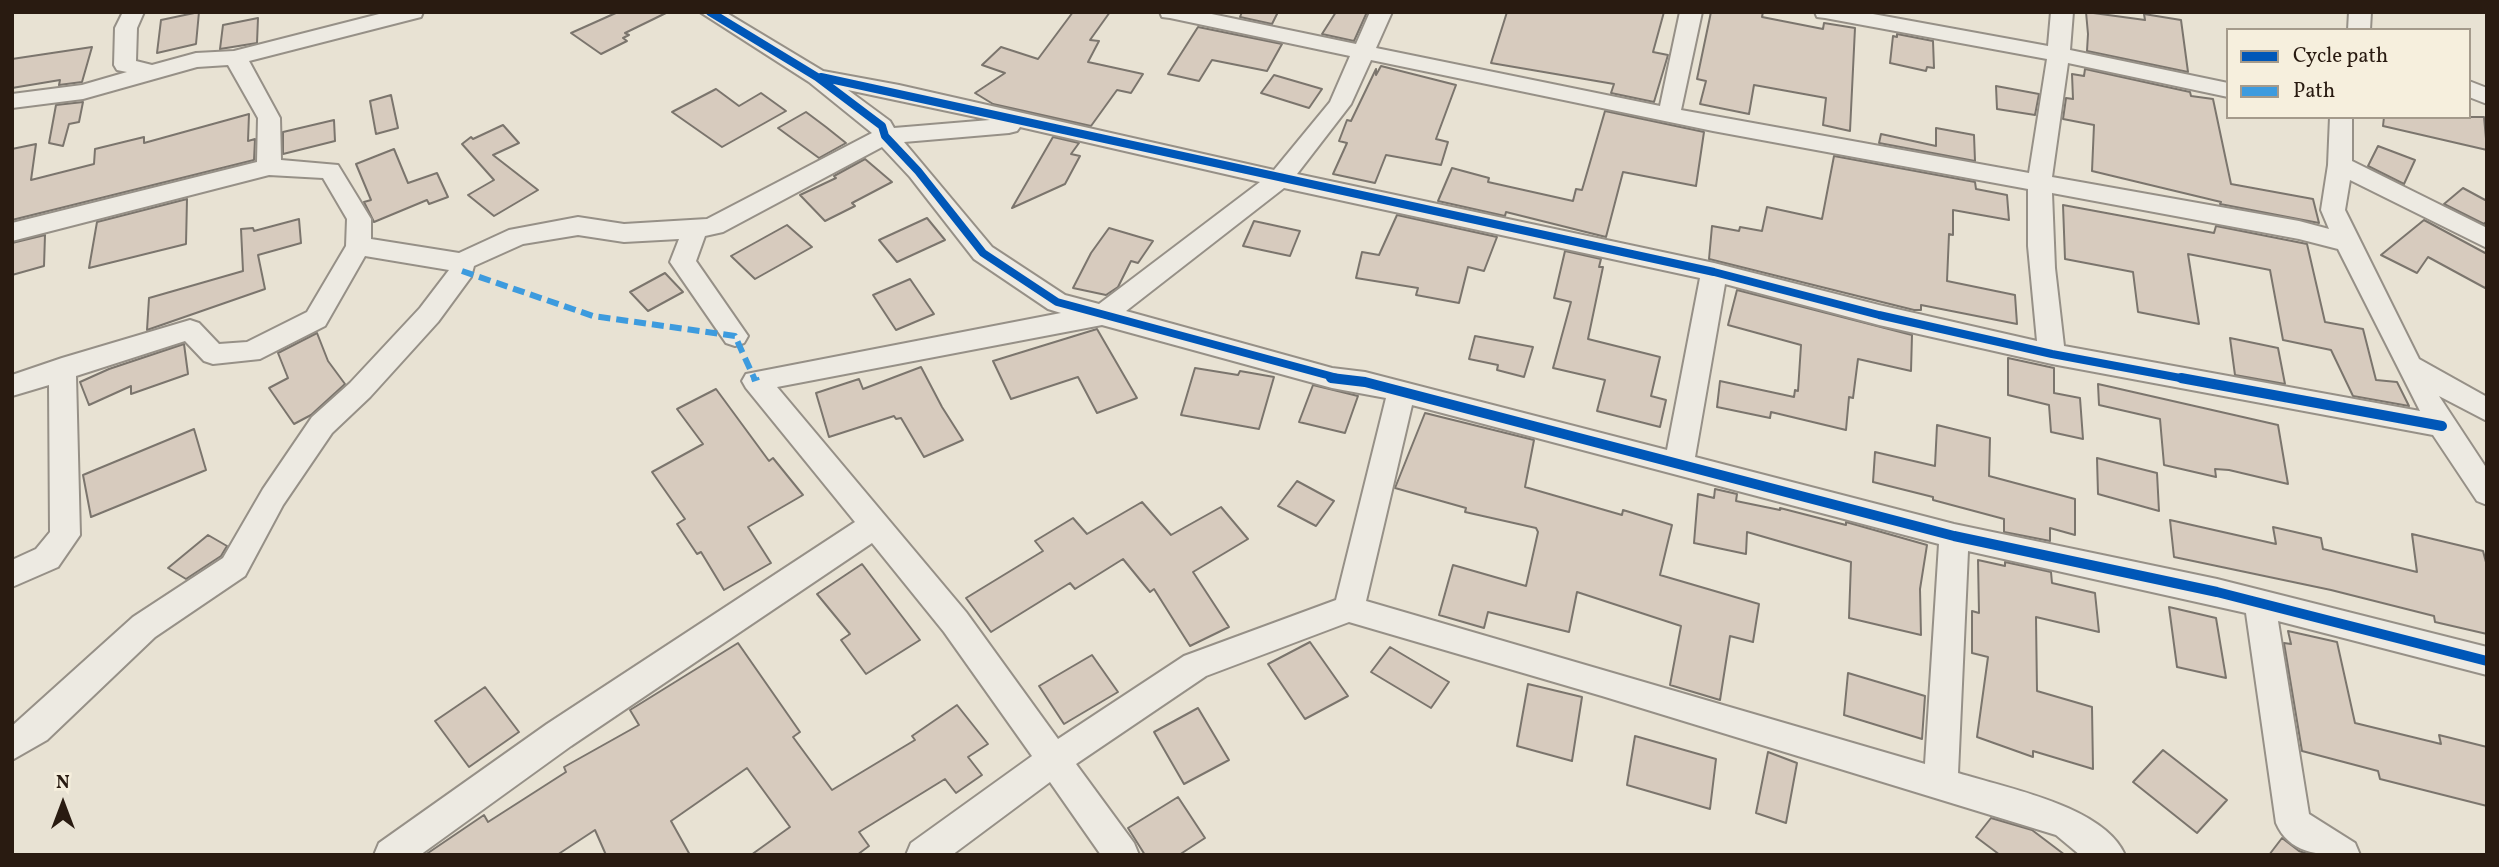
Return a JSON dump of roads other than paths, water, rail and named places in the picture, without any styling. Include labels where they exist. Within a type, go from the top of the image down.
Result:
[{"type":"street","points":[[134,12],[126,28],[125,65],[151,72]]},
{"type":"street","points":[[12,101],[83,92],[196,60],[234,58],[413,12]]},
{"type":"street","points":[[710,12],[817,77],[881,126],[886,136],[918,171],[983,253],[1057,302],[1332,378],[1365,382],[1401,391],[1954,536],[2063,557],[2260,603],[2487,661]]},
{"type":"street","points":[[1170,12],[1670,115],[2299,230],[2347,243]]},
{"type":"street","points":[[1122,855],[956,622],[873,526],[756,381],[1102,315],[1175,262],[1280,179],[1340,104],[1381,12]]},
{"type":"street","points":[[1670,115],[1692,12]]},
{"type":"street","points":[[1825,12],[2061,55],[2226,90]]},
{"type":"street","points":[[2052,354],[2045,299],[2040,184],[2061,55],[2062,12]]},
{"type":"street","points":[[234,58],[241,65],[269,118],[269,167]]},
{"type":"street","points":[[817,77],[1714,272],[1879,315],[2052,354],[2442,426]]},
{"type":"street","points":[[2471,89],[2487,97]]},
{"type":"street","points":[[2341,119],[2340,165],[2333,210],[2408,365],[2442,426],[2487,493]]},
{"type":"street","points":[[358,246],[461,262],[518,236],[578,226],[624,233],[695,230],[713,226],[886,136],[1037,124]]},
{"type":"street","points":[[2340,165],[2487,239]]},
{"type":"street","points":[[12,232],[269,167],[330,171],[359,219],[358,246],[316,319],[251,352],[213,354],[190,330],[62,368],[12,386]]},
{"type":"street","points":[[695,230],[683,262],[735,336]]},
{"type":"street","points":[[12,745],[35,729],[144,627],[234,567],[273,497],[322,425],[360,390],[429,315],[462,271],[461,262]]},
{"type":"street","points":[[1679,464],[1714,272]]},
{"type":"street","points":[[2408,365],[2487,410]]},
{"type":"street","points":[[12,574],[47,558],[65,535],[62,368]]},
{"type":"street","points":[[1349,609],[1401,391]]},
{"type":"street","points":[[391,855],[559,735],[873,526]]},
{"type":"street","points":[[1941,784],[1954,536]]},
{"type":"street","points":[[2260,603],[2294,823],[2343,855]]},
{"type":"street","points":[[923,855],[1054,760],[1195,666],[1349,609],[2066,822],[2108,855]]}]
